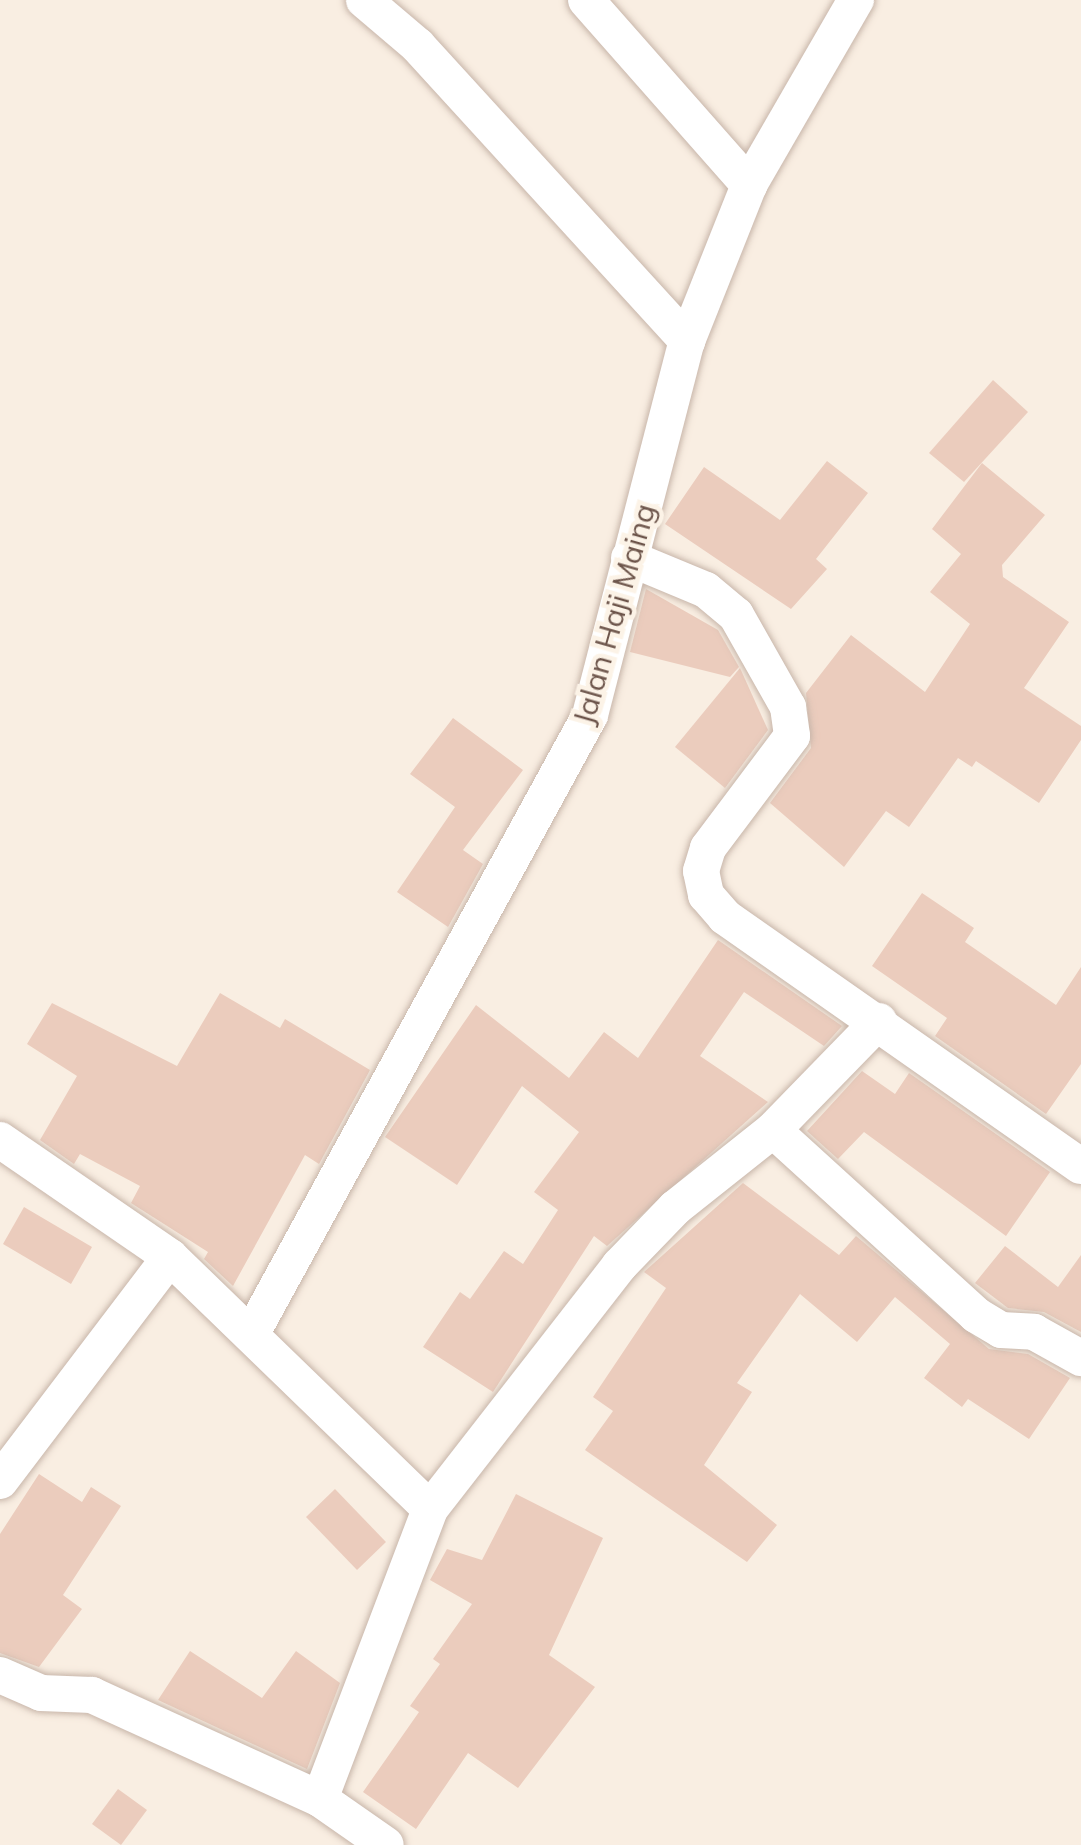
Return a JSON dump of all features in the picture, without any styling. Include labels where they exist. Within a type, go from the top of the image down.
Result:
[{"type":"street","points":[[364,0],[417,45],[687,341]]},
{"type":"street","points":[[586,0],[748,185]]},
{"type":"street","name":"Jalan Haji Maing","points":[[252,1333],[563,773],[590,715],[687,341],[748,185],[856,0]]},
{"type":"street","points":[[629,558],[706,590],[736,615],[788,707],[792,736],[708,848],[700,871],[706,895],[725,917],[880,1021],[1081,1166]]},
{"type":"street","points":[[320,1799],[430,1509],[619,1266],[675,1208],[773,1130],[880,1021]]},
{"type":"street","points":[[773,1130],[976,1315],[1001,1330],[1034,1332],[1081,1358]]},
{"type":"street","points":[[0,1140],[170,1257],[430,1509]]},
{"type":"street","points":[[0,1481],[170,1257]]},
{"type":"street","points":[[0,1675],[41,1693],[92,1695],[320,1799],[386,1845]]},
{"type":"building","points":[[993,380],[1028,412],[964,482],[929,453]]},
{"type":"building","points":[[827,461],[868,493],[816,559],[827,569],[791,609],[665,524],[704,467],[780,520]]},
{"type":"building","points":[[982,463],[1045,515],[1002,565],[1003,577],[1069,622],[1024,688],[1081,726],[1081,740],[1039,803],[976,761],[972,767],[958,758],[909,827],[886,811],[844,867],[770,803],[811,748],[806,693],[851,635],[925,692],[970,624],[930,592],[961,554],[932,529]]},
{"type":"building","points":[[646,589],[718,630],[739,667],[730,677],[630,652]]},
{"type":"building","points":[[740,668],[768,730],[725,788],[675,747]]},
{"type":"building","points":[[453,718],[523,770],[463,850],[483,864],[448,927],[397,892],[455,807],[410,774]]},
{"type":"building","points":[[922,893],[974,928],[965,942],[1056,1005],[1081,967],[1081,1064],[1046,1114],[935,1036],[947,1018],[872,966]]},
{"type":"building","points":[[718,940],[842,1026],[824,1046],[744,992],[700,1056],[768,1102],[607,1246],[594,1236],[493,1392],[423,1347],[460,1292],[470,1299],[504,1251],[523,1264],[558,1210],[534,1192],[579,1132],[522,1086],[457,1185],[385,1137],[476,1005],[569,1078],[604,1032],[638,1058]]},
{"type":"building","points":[[220,993],[280,1028],[285,1019],[370,1070],[319,1164],[305,1155],[233,1286],[204,1259],[208,1252],[131,1203],[140,1186],[80,1154],[74,1164],[40,1140],[77,1076],[27,1044],[52,1003],[177,1066]]},
{"type":"building","points":[[862,1071],[895,1094],[909,1073],[1050,1172],[1006,1236],[864,1132],[838,1159],[807,1131]]},
{"type":"building","points":[[743,1183],[839,1255],[856,1236],[989,1349],[1028,1354],[1070,1378],[1029,1439],[968,1399],[962,1407],[924,1378],[950,1344],[895,1297],[857,1342],[800,1294],[737,1383],[752,1392],[704,1465],[777,1525],[747,1562],[585,1450],[613,1411],[593,1397],[666,1288],[644,1272]]},
{"type":"building","points":[[24,1207],[92,1247],[71,1284],[3,1244]]},
{"type":"building","points":[[1005,1246],[1058,1287],[1081,1255],[1081,1332],[1044,1312],[1008,1308],[975,1283]]},
{"type":"building","points":[[39,1474],[82,1502],[91,1487],[121,1506],[63,1595],[82,1609],[39,1667],[0,1653],[0,1534]]},
{"type":"building","points":[[335,1489],[386,1542],[357,1570],[306,1517]]},
{"type":"building","points":[[516,1494],[603,1538],[549,1655],[595,1687],[518,1788],[468,1753],[416,1829],[363,1792],[419,1712],[410,1706],[440,1664],[433,1659],[472,1604],[430,1580],[447,1549],[482,1560]]},
{"type":"building","points":[[190,1651],[262,1698],[296,1651],[340,1683],[307,1769],[158,1700]]},
{"type":"building","points":[[118,1789],[147,1810],[121,1845],[92,1824]]}]
